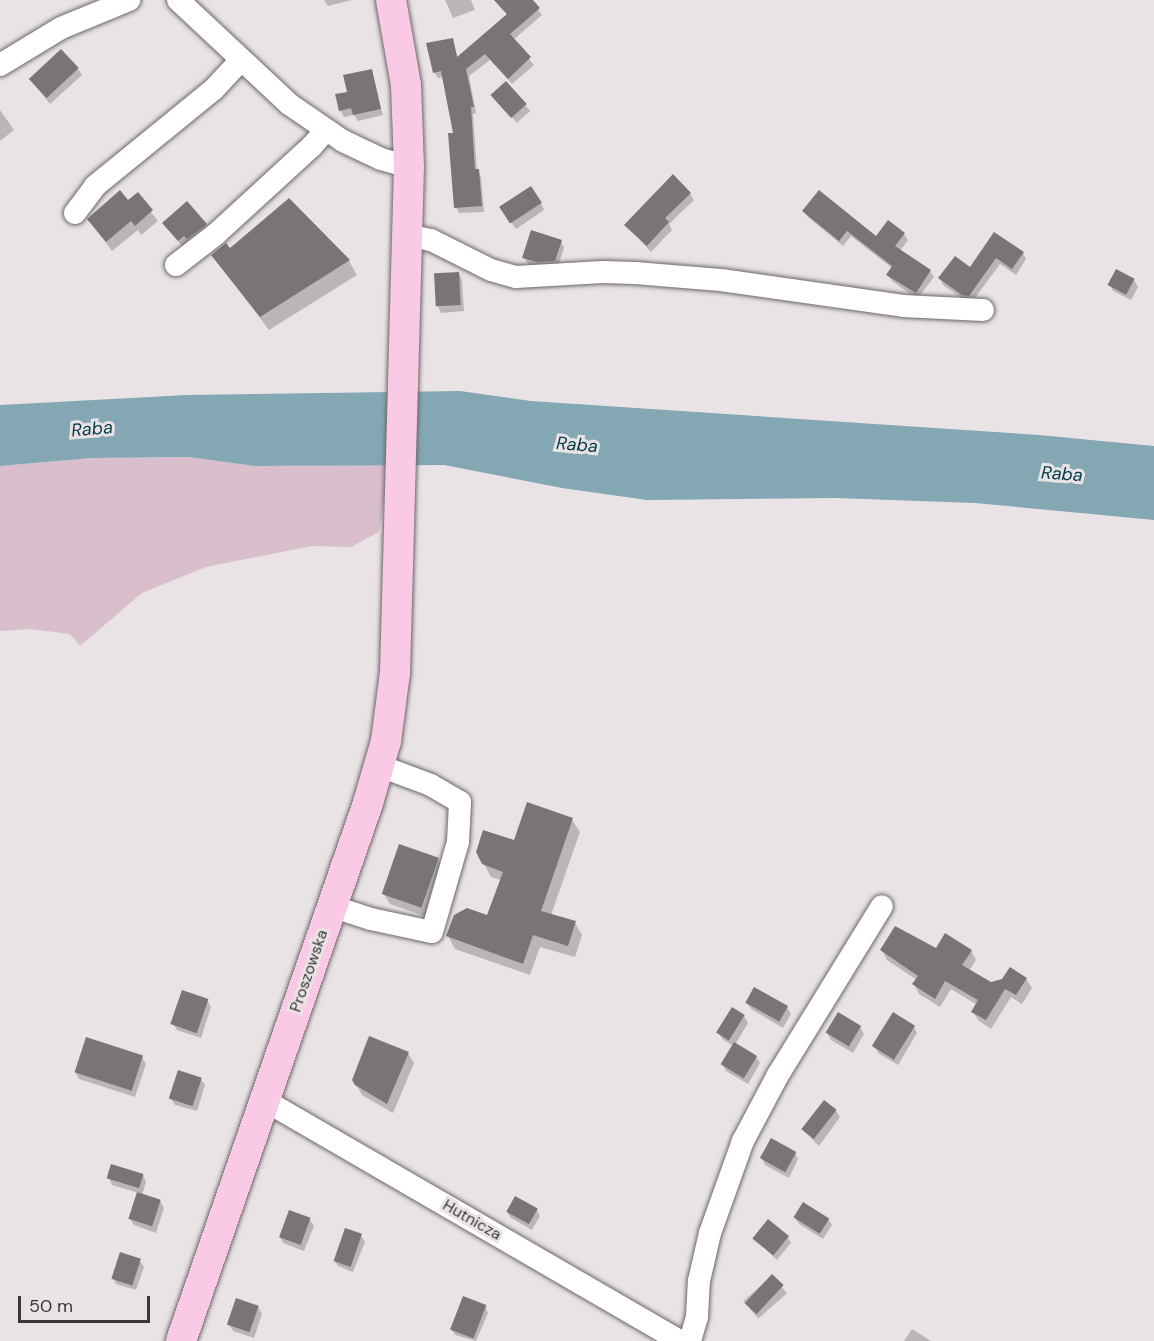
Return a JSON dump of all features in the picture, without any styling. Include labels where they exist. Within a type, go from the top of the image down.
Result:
[{"type":"main road","name":"Proszowska","points":[[181,1341],[380,766],[386,741],[394,682],[398,593],[409,167],[406,85],[391,0]]},
{"type":"street","points":[[0,64],[61,28],[129,0]]},
{"type":"street","points":[[178,0],[240,61],[289,104],[343,141],[381,159],[409,167]]},
{"type":"street","points":[[75,213],[95,186],[214,89],[240,61]]},
{"type":"street","points":[[176,265],[216,234],[312,146],[326,130]]},
{"type":"street","points":[[407,236],[432,240],[491,270],[516,277],[603,272],[635,273],[721,280],[903,306],[983,310]]},
{"type":"street","points":[[331,906],[371,919],[432,932],[458,842],[460,802],[431,785],[380,766]]},
{"type":"street","points":[[690,1341],[697,1317],[699,1281],[710,1233],[743,1141],[778,1075],[882,906]]},
{"type":"street","name":"Hutnicza","points":[[264,1100],[679,1341]]},
{"type":"shaded area","points":[[188,457],[255,466],[390,465],[379,532],[351,547],[312,546],[206,567],[142,593],[80,646],[70,634],[30,629],[0,631],[0,466],[92,458]]},
{"type":"water","name":"Raba","points":[[460,391],[531,401],[1039,435],[1154,446],[1154,520],[975,503],[835,498],[647,500],[562,488],[444,465],[255,466],[188,457],[92,458],[0,466],[0,405],[187,395]]},
{"type":"building","points":[[494,0],[533,0],[540,8],[510,34],[531,57],[508,79],[485,54],[466,69],[474,107],[471,107],[475,169],[479,169],[482,206],[454,208],[448,133],[453,133],[441,71],[433,73],[426,43],[453,38],[457,57],[507,14]]},
{"type":"building","points":[[61,49],[79,68],[47,98],[29,79]]},
{"type":"building","points":[[372,69],[381,109],[353,115],[351,108],[339,111],[335,94],[347,92],[343,75]]},
{"type":"building","points":[[506,81],[527,104],[511,118],[490,95]]},
{"type":"building","points":[[673,174],[691,193],[665,218],[669,222],[647,246],[624,225]]},
{"type":"building","points":[[531,186],[542,203],[510,223],[499,207]]},
{"type":"building","points":[[120,190],[128,200],[138,192],[153,210],[135,226],[131,221],[106,242],[87,219]]},
{"type":"building","points":[[819,190],[876,236],[888,220],[905,233],[895,246],[931,270],[916,293],[886,275],[892,266],[847,231],[839,241],[802,211]]},
{"type":"building","points":[[289,198],[350,260],[260,317],[211,255],[226,243],[230,248]]},
{"type":"building","points":[[187,201],[207,224],[187,239],[184,236],[178,241],[162,223]]},
{"type":"building","points":[[531,230],[562,240],[555,261],[537,262],[522,258]]},
{"type":"building","points":[[994,232],[1024,252],[1012,269],[996,258],[969,296],[962,295],[938,278],[955,256],[970,267]]},
{"type":"building","points":[[1116,269],[1135,279],[1126,295],[1108,285]]},
{"type":"building","points":[[459,272],[461,305],[436,306],[434,273]]},
{"type":"building","points":[[527,802],[573,818],[541,911],[576,921],[568,946],[533,935],[523,964],[446,936],[454,915],[467,908],[487,915],[503,872],[482,864],[476,852],[483,830],[514,840]]},
{"type":"building","points":[[399,844],[439,858],[421,908],[382,894]]},
{"type":"building","points":[[895,926],[936,948],[945,933],[972,950],[962,965],[991,982],[1002,979],[1010,967],[1027,978],[1016,995],[1005,989],[986,1020],[971,1012],[978,1000],[945,981],[935,999],[912,984],[918,976],[880,950]]},
{"type":"building","points":[[754,987],[788,1006],[779,1022],[745,1003]]},
{"type":"building","points":[[182,990],[208,999],[197,1033],[170,1024]]},
{"type":"building","points":[[732,1007],[745,1015],[729,1040],[716,1032]]},
{"type":"building","points":[[838,1012],[861,1026],[849,1046],[826,1033]]},
{"type":"building","points":[[893,1012],[915,1026],[894,1060],[872,1046]]},
{"type":"building","points":[[369,1036],[409,1052],[387,1104],[355,1085],[352,1080]]},
{"type":"building","points":[[86,1037],[143,1056],[132,1091],[75,1072]]},
{"type":"building","points":[[734,1042],[757,1056],[744,1078],[721,1064]]},
{"type":"building","points":[[178,1070],[202,1078],[193,1106],[169,1099]]},
{"type":"building","points":[[824,1100],[837,1110],[814,1139],[801,1129]]},
{"type":"building","points":[[771,1138],[796,1152],[785,1172],[760,1158]]},
{"type":"building","points":[[111,1164],[144,1174],[139,1188],[107,1178]]},
{"type":"building","points":[[137,1192],[161,1200],[152,1226],[128,1219]]},
{"type":"building","points":[[515,1196],[538,1209],[529,1224],[506,1212]]},
{"type":"building","points":[[803,1202],[829,1218],[820,1234],[793,1217]]},
{"type":"building","points":[[289,1210],[311,1218],[301,1245],[279,1237]]},
{"type":"building","points":[[768,1219],[789,1236],[773,1255],[752,1238]]},
{"type":"building","points":[[345,1228],[362,1234],[351,1267],[334,1261]]},
{"type":"building","points":[[120,1252],[141,1259],[132,1285],[111,1279]]},
{"type":"building","points":[[772,1274],[784,1285],[756,1314],[745,1303]]},
{"type":"building","points":[[463,1296],[486,1305],[473,1339],[450,1330]]},
{"type":"building","points":[[236,1298],[259,1306],[250,1332],[227,1324]]}]
